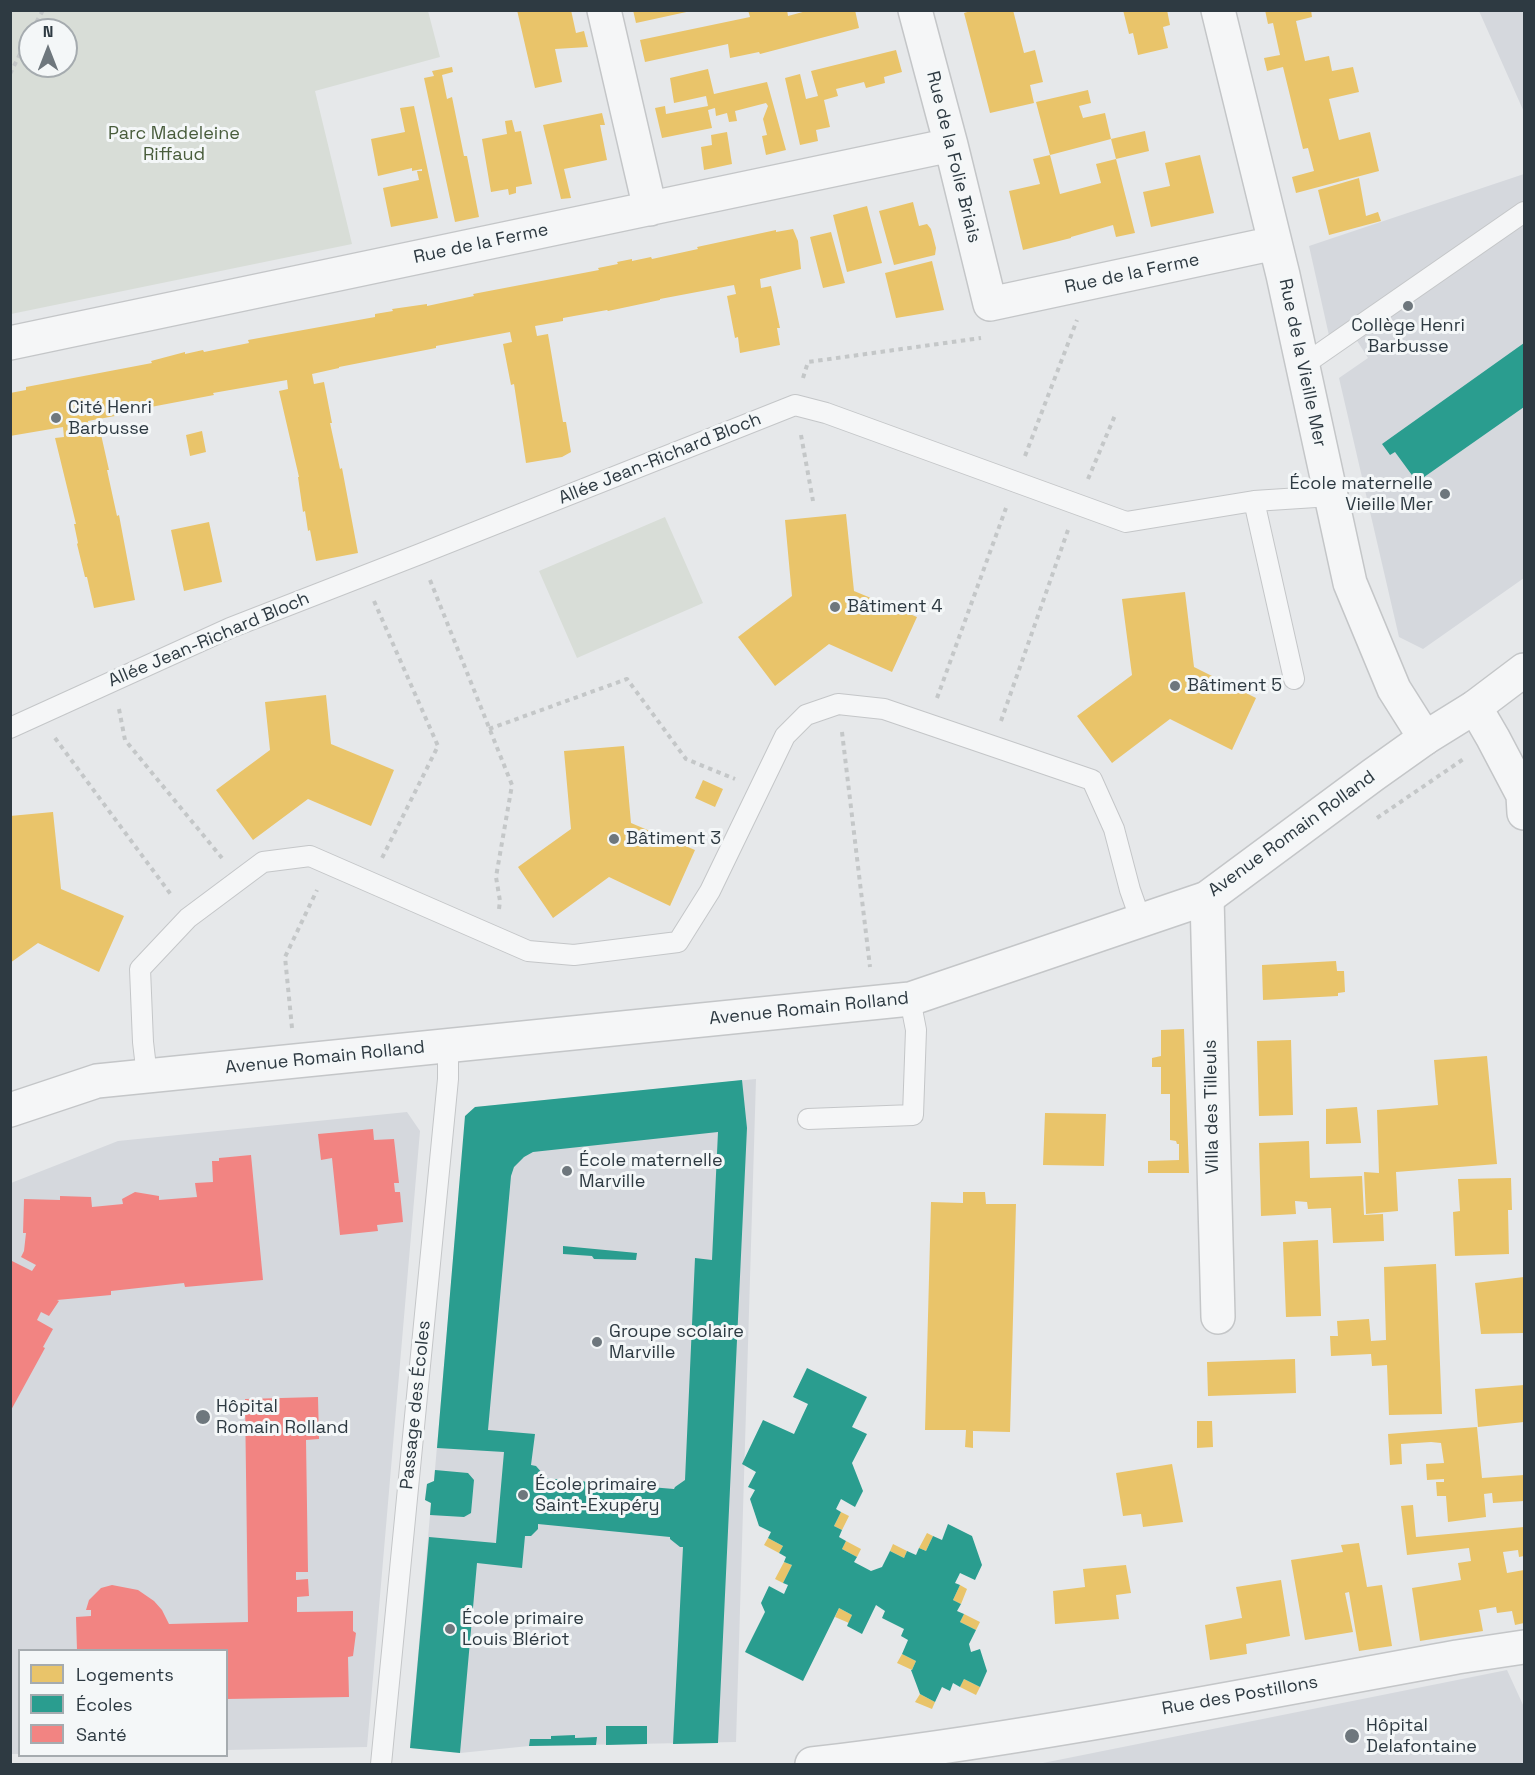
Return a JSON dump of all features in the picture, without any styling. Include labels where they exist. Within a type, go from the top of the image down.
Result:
[{"type":"street","points":[[604,10],[650,209]]},
{"type":"street","name":"Rue de la Folie Briais","points":[[915,10],[990,304]]},
{"type":"street","name":"Rue de la Vieille Mer","points":[[1218,10],[1275,243],[1350,583],[1394,689],[1425,738]]},
{"type":"street","name":"Rue de la Ferme","points":[[10,343],[951,145]]},
{"type":"street","name":"Rue de la Ferme","points":[[990,304],[1275,243]]},
{"type":"street","name":"Avenue Romain Rolland","points":[[11,1108],[97,1081],[910,999],[1207,898],[1425,738],[1475,707],[1524,670]]},
{"type":"street","points":[[1475,707],[1523,795],[1524,813]]},
{"type":"street","name":"Villa des Tilleuls","points":[[1207,898],[1218,1317]]},
{"type":"street","name":"Rue des Postillons","points":[[812,1764],[1053,1730],[1524,1647]]},
{"type":"lane","points":[[1302,366],[1524,212]]},
{"type":"lane","points":[[795,405],[826,413],[1126,522],[1254,501],[1331,496]]},
{"type":"lane","name":"Allée Jean-Richard Bloch","points":[[10,728],[230,628],[795,405]]},
{"type":"lane","points":[[1254,501],[1294,679]]},
{"type":"lane","points":[[147,1076],[140,969],[189,918],[263,862],[310,856],[528,951],[574,955],[678,942],[710,891],[784,736],[806,715],[838,704],[884,709],[1092,780],[1114,829],[1130,890],[1141,921]]},
{"type":"lane","points":[[808,1119],[913,1115],[916,1030],[910,999]]},
{"type":"lane","name":"Passage des Écoles","points":[[381,1764],[448,1079],[448,1046]]},
{"type":"path","points":[[10,74],[18,58]]},
{"type":"path","points":[[813,501],[795,405],[808,362],[994,336],[990,304]]},
{"type":"path","points":[[992,746],[1077,504],[1116,413]]},
{"type":"path","points":[[420,554],[512,785],[496,877],[500,901],[494,936]]},
{"type":"path","points":[[363,575],[438,746],[370,882]]},
{"type":"path","points":[[489,729],[627,679],[686,759],[760,789]]},
{"type":"path","points":[[113,681],[125,740],[239,880]]},
{"type":"path","points":[[838,704],[870,967],[881,965]]},
{"type":"path","points":[[38,716],[189,918]]},
{"type":"path","points":[[1424,786],[1471,754]]},
{"type":"path","points":[[292,1028],[285,957],[329,865]]},
{"type":"path","points":[[281,1029],[303,1028]]},
{"type":"shaded area","points":[[1479,11],[1524,11],[1524,112]]},
{"type":"shaded area","name":"École maternelle Vieille Mer","points":[[1524,174],[1524,578],[1423,649],[1399,637],[1339,378],[1368,358],[1349,328],[1330,340],[1309,246]]},
{"type":"shaded area","name":"Groupe scolaire Marville","points":[[756,1079],[736,1742],[529,1746],[460,1753],[410,1748],[431,1503],[425,1500],[427,1484],[434,1481],[455,1238],[475,1107]]},
{"type":"shaded area","name":"Hôpital Romain Rolland","points":[[407,1112],[420,1131],[367,1747],[228,1750],[228,1649],[18,1649],[18,1754],[11,1754],[11,1183],[118,1141]]},
{"type":"shaded area","name":"Hôpital Delafontaine","points":[[1507,1670],[1524,1707],[1524,1764],[1038,1764]]},
{"type":"green space","name":"Parc Madeleine Riffaud","points":[[11,10],[428,11],[440,57],[315,91],[352,244],[11,314]]},
{"type":"green space","points":[[665,517],[703,603],[577,658],[539,571]]},
{"type":"building: Logements","points":[[517,10],[571,10],[576,33],[584,31],[588,47],[555,49],[562,82],[535,88]]},
{"type":"building: Logements","points":[[633,10],[691,10],[691,11],[636,23]]},
{"type":"building: Logements","points":[[748,10],[787,10],[788,16],[810,10],[855,10],[859,28],[760,54],[759,52],[730,58],[728,44],[645,62],[640,40],[750,17]]},
{"type":"building: Logements","points":[[974,10],[1013,10],[1024,53],[1035,50],[1043,82],[1030,85],[1034,103],[990,113],[964,13]]},
{"type":"building: Logements","points":[[1123,10],[1167,10],[1170,25],[1163,27],[1168,48],[1138,55],[1133,33],[1129,34]]},
{"type":"building: Logements","points":[[1265,10],[1311,10],[1312,17],[1296,21],[1305,61],[1329,56],[1332,71],[1353,67],[1359,92],[1329,99],[1339,140],[1370,132],[1379,171],[1296,193],[1292,177],[1314,171],[1308,148],[1303,149],[1283,67],[1267,71],[1264,58],[1280,55],[1273,23],[1268,24]]},
{"type":"building: Logements","points":[[896,50],[902,72],[884,77],[885,83],[866,88],[864,82],[836,89],[838,96],[824,100],[830,127],[816,130],[818,141],[800,145],[785,78],[800,74],[806,99],[818,96],[811,71]]},
{"type":"building: Logements","points":[[452,67],[453,72],[442,75],[447,99],[452,97],[479,217],[455,222],[424,78],[434,76],[432,71]]},
{"type":"building: Logements","points":[[708,69],[714,94],[767,82],[786,150],[766,155],[762,136],[767,135],[763,119],[768,106],[766,103],[735,111],[737,121],[729,122],[727,113],[716,116],[715,108],[708,110],[712,128],[662,138],[655,108],[665,106],[666,114],[708,106],[706,96],[674,103],[670,78]]},
{"type":"building: Logements","points":[[1088,90],[1091,103],[1079,106],[1083,118],[1105,113],[1111,139],[1050,155],[1036,102]]},
{"type":"building: Logements","points":[[414,106],[438,218],[391,227],[383,188],[419,180],[417,171],[422,171],[422,169],[412,171],[412,168],[378,176],[371,139],[405,132],[400,108]]},
{"type":"building: Logements","points":[[602,113],[605,125],[600,125],[607,160],[564,169],[571,198],[561,199],[543,125]]},
{"type":"building: Logements","points":[[512,120],[515,132],[521,131],[532,184],[516,187],[516,193],[509,195],[508,189],[491,192],[482,139],[507,134],[505,121]]},
{"type":"building: Logements","points":[[1145,131],[1149,151],[1116,159],[1111,139]]},
{"type":"building: Logements","points":[[727,132],[732,164],[704,170],[701,147],[712,145],[711,135]]},
{"type":"building: Logements","points":[[1050,155],[1060,194],[1101,183],[1096,164],[1116,159],[1135,233],[1116,237],[1113,225],[1023,250],[1009,191],[1040,184],[1033,159]]},
{"type":"building: Logements","points":[[1200,155],[1214,213],[1151,227],[1143,192],[1170,186],[1165,163]]},
{"type":"building: Logements","points":[[1359,178],[1366,216],[1378,212],[1381,221],[1329,235],[1318,190]]},
{"type":"building: Logements","points":[[913,202],[919,226],[927,224],[931,229],[936,248],[935,255],[894,265],[879,211]]},
{"type":"building: Logements","points":[[867,206],[882,263],[847,272],[833,215]]},
{"type":"building: Logements","name":"Cité Henri Barbusse","points":[[793,229],[798,241],[801,269],[760,279],[761,288],[771,286],[780,328],[777,328],[780,345],[740,353],[727,296],[736,294],[734,285],[563,318],[563,321],[535,326],[537,336],[548,334],[563,422],[566,422],[571,452],[562,457],[526,463],[514,384],[511,385],[503,344],[512,342],[510,332],[312,374],[314,384],[324,382],[332,423],[330,423],[340,469],[342,468],[358,553],[316,561],[305,511],[303,512],[299,477],[279,391],[288,389],[287,380],[213,393],[214,395],[88,421],[89,431],[100,430],[135,600],[94,608],[77,544],[74,524],[76,524],[55,438],[64,437],[63,427],[10,436],[10,393],[26,390],[26,387],[152,363],[151,361],[185,352],[185,354],[203,350],[204,352],[249,343],[248,340],[375,317],[375,314],[393,311],[392,309],[427,304],[427,306],[474,296],[473,294],[599,270],[598,268],[618,264],[617,262],[651,257],[652,259],[776,230],[776,232]]},
{"type":"building: Logements","points":[[831,232],[845,283],[823,288],[810,237]]},
{"type":"building: Logements","points":[[932,261],[944,310],[896,318],[885,273]]},
{"type":"building: Logements","points":[[202,431],[206,452],[190,456],[186,435]]},
{"type":"building: Logements","name":"Bâtiment 4","points":[[846,514],[854,591],[917,617],[892,672],[829,644],[775,686],[738,637],[792,596],[785,520]]},
{"type":"building: Logements","points":[[209,522],[222,582],[184,591],[171,530]]},
{"type":"building: Logements","name":"Bâtiment 5","points":[[1185,592],[1194,667],[1256,698],[1232,750],[1170,719],[1112,763],[1077,716],[1132,675],[1122,599]]},
{"type":"building: Logements","points":[[326,695],[331,744],[394,770],[371,826],[308,799],[253,840],[216,790],[270,750],[265,702]]},
{"type":"building: Logements","name":"Bâtiment 3","points":[[624,746],[631,823],[695,850],[670,906],[609,877],[553,918],[518,867],[571,829],[564,751]]},
{"type":"building: Logements","points":[[703,780],[723,789],[715,807],[695,798]]},
{"type":"building: Logements","points":[[53,812],[61,889],[124,916],[99,972],[38,943],[10,963],[10,816]]},
{"type":"building: Logements","points":[[1336,961],[1337,971],[1344,971],[1345,992],[1338,993],[1338,996],[1263,1000],[1262,965]]},
{"type":"building: Logements","points":[[1184,1029],[1189,1173],[1148,1173],[1148,1161],[1179,1160],[1179,1144],[1170,1140],[1170,1094],[1161,1094],[1161,1067],[1152,1067],[1152,1058],[1161,1056],[1161,1030]]},
{"type":"building: Logements","points":[[1291,1040],[1293,1115],[1259,1116],[1257,1041]]},
{"type":"building: Logements","points":[[1487,1056],[1497,1164],[1396,1172],[1398,1211],[1366,1214],[1364,1172],[1379,1173],[1377,1110],[1438,1105],[1434,1060]]},
{"type":"building: Logements","points":[[1357,1107],[1361,1143],[1326,1144],[1326,1109]]},
{"type":"building: Logements","points":[[1045,1113],[1106,1114],[1104,1166],[1043,1165]]},
{"type":"building: Logements","points":[[1309,1141],[1310,1178],[1362,1176],[1364,1215],[1383,1214],[1384,1241],[1333,1243],[1331,1208],[1308,1209],[1307,1202],[1295,1201],[1296,1214],[1261,1216],[1259,1143]]},
{"type":"building: Logements","points":[[1511,1178],[1512,1210],[1508,1210],[1509,1254],[1455,1256],[1453,1212],[1460,1211],[1458,1179]]},
{"type":"building: Logements","points":[[963,1192],[985,1192],[986,1204],[1016,1204],[1010,1432],[973,1431],[973,1448],[965,1447],[966,1430],[925,1430],[931,1202],[963,1203]]},
{"type":"building: Logements","points":[[1318,1240],[1321,1316],[1286,1317],[1283,1242]]},
{"type":"building: Logements","points":[[1436,1264],[1442,1414],[1389,1415],[1387,1365],[1372,1366],[1371,1354],[1331,1356],[1330,1336],[1338,1336],[1337,1321],[1369,1319],[1371,1341],[1386,1340],[1384,1267]]},
{"type":"building: Logements","points":[[1524,1277],[1524,1333],[1481,1334],[1475,1283]]},
{"type":"building: Logements","points":[[1295,1359],[1296,1393],[1208,1396],[1207,1362]]},
{"type":"building: Logements","points":[[1524,1385],[1524,1422],[1478,1427],[1475,1389]]},
{"type":"building: Logements","points":[[1197,1421],[1212,1421],[1213,1447],[1197,1448]]},
{"type":"building: Logements","points":[[1477,1427],[1482,1478],[1524,1475],[1524,1501],[1493,1503],[1492,1493],[1484,1494],[1486,1517],[1448,1522],[1446,1496],[1437,1496],[1436,1482],[1444,1482],[1444,1479],[1427,1480],[1426,1464],[1444,1463],[1441,1443],[1401,1444],[1402,1464],[1390,1465],[1388,1434]]},
{"type":"building: Logements","points":[[1172,1464],[1183,1522],[1143,1527],[1141,1514],[1123,1516],[1116,1473]]},
{"type":"building: Logements","points":[[1413,1505],[1416,1537],[1524,1527],[1524,1556],[1519,1557],[1518,1550],[1503,1552],[1507,1573],[1524,1570],[1524,1623],[1515,1625],[1512,1611],[1497,1613],[1496,1607],[1479,1610],[1483,1631],[1420,1641],[1412,1588],[1461,1580],[1458,1563],[1471,1561],[1469,1548],[1407,1555],[1401,1506]]},
{"type":"building: Logements","points":[[841,1512],[849,1516],[842,1530],[834,1526]]},
{"type":"building: Logements","points":[[927,1533],[933,1536],[926,1551],[919,1548]]},
{"type":"building: Logements","points":[[768,1538],[783,1546],[779,1553],[764,1545]]},
{"type":"building: Logements","points":[[846,1541],[861,1549],[857,1557],[842,1549]]},
{"type":"building: Logements","points":[[1359,1543],[1367,1587],[1382,1585],[1392,1646],[1359,1651],[1349,1592],[1345,1593],[1353,1632],[1305,1640],[1291,1560],[1343,1552],[1341,1545]]},
{"type":"building: Logements","points":[[893,1544],[907,1551],[904,1558],[890,1551]]},
{"type":"building: Logements","points":[[784,1562],[792,1565],[783,1583],[775,1579]]},
{"type":"building: Logements","points":[[1126,1565],[1131,1593],[1116,1595],[1119,1619],[1055,1624],[1053,1591],[1085,1587],[1083,1569]]},
{"type":"building: Logements","points":[[1281,1580],[1290,1636],[1246,1644],[1247,1654],[1210,1660],[1205,1625],[1242,1618],[1236,1587]]},
{"type":"building: Logements","points":[[960,1585],[967,1589],[961,1604],[953,1600]]},
{"type":"building: Logements","points":[[839,1608],[852,1615],[849,1623],[835,1617]]},
{"type":"building: Logements","points":[[964,1614],[980,1622],[976,1630],[960,1622]]},
{"type":"building: Logements","points":[[902,1654],[916,1661],[912,1670],[897,1663]]},
{"type":"building: Logements","points":[[964,1679],[980,1687],[976,1695],[960,1687]]},
{"type":"building: Logements","points":[[920,1694],[935,1702],[932,1709],[915,1702]]},
{"type":"building: Écoles","points":[[1524,343],[1524,407],[1417,482],[1395,452],[1390,455],[1382,444]]},
{"type":"building: Écoles","points":[[742,1080],[747,1128],[718,1743],[673,1744],[683,1547],[680,1547],[670,1537],[538,1524],[538,1529],[531,1536],[525,1536],[522,1568],[477,1563],[460,1753],[410,1748],[429,1537],[496,1543],[504,1452],[437,1448],[465,1116],[475,1107]],"holes":[[[718,1132],[712,1260],[695,1258],[685,1480],[674,1489],[543,1478],[543,1474],[536,1466],[531,1465],[535,1434],[488,1430],[511,1176],[514,1167],[524,1157],[533,1152]]]},
{"type":"building: Écoles","points":[[563,1246],[637,1253],[636,1260],[594,1259],[592,1256],[563,1254]]},
{"type":"building: Écoles","points":[[807,1368],[867,1397],[852,1427],[867,1434],[852,1463],[863,1491],[855,1507],[841,1499],[836,1509],[841,1512],[834,1526],[842,1530],[839,1537],[846,1541],[842,1549],[857,1557],[854,1562],[871,1571],[882,1567],[890,1551],[904,1558],[907,1551],[916,1555],[919,1548],[926,1551],[933,1536],[942,1540],[948,1524],[972,1536],[982,1565],[975,1580],[960,1573],[955,1583],[960,1585],[953,1600],[961,1604],[957,1611],[964,1614],[960,1622],[976,1630],[969,1644],[971,1652],[980,1649],[987,1671],[980,1687],[964,1679],[960,1687],[953,1683],[950,1691],[942,1687],[935,1702],[920,1694],[911,1670],[916,1661],[902,1654],[908,1640],[901,1636],[904,1629],[882,1618],[885,1611],[876,1605],[862,1634],[847,1626],[852,1615],[839,1608],[803,1681],[745,1652],[765,1612],[761,1603],[769,1586],[784,1594],[788,1585],[783,1583],[792,1565],[784,1562],[786,1557],[779,1553],[783,1546],[768,1538],[771,1532],[759,1526],[750,1499],[755,1490],[748,1487],[756,1472],[742,1464],[763,1420],[794,1434],[808,1404],[793,1397]]},
{"type":"building: Écoles","points":[[435,1470],[468,1473],[474,1480],[471,1513],[464,1517],[430,1515],[431,1503],[425,1500],[427,1484],[434,1481]]},
{"type":"building: Écoles","points":[[606,1726],[647,1726],[647,1744],[606,1745]]},
{"type":"building: Écoles","points":[[575,1735],[575,1738],[597,1737],[596,1745],[529,1746],[530,1739],[551,1739],[551,1736]]},
{"type":"building: Santé","points":[[373,1129],[374,1140],[394,1139],[399,1183],[394,1183],[395,1192],[400,1192],[403,1222],[377,1225],[378,1231],[340,1235],[332,1158],[321,1160],[318,1134]]},
{"type":"building: Santé","points":[[251,1155],[263,1280],[185,1287],[184,1283],[111,1291],[111,1295],[57,1300],[59,1301],[49,1316],[41,1312],[37,1320],[53,1329],[10,1412],[10,1260],[32,1271],[36,1265],[21,1257],[26,1233],[23,1233],[24,1199],[60,1200],[60,1196],[91,1197],[92,1207],[123,1204],[122,1199],[135,1192],[159,1196],[159,1200],[197,1197],[195,1183],[213,1182],[212,1161],[219,1161],[219,1158]]},
{"type":"building: Santé","points":[[318,1397],[319,1439],[306,1440],[308,1572],[296,1572],[296,1580],[308,1579],[309,1596],[297,1597],[297,1612],[353,1611],[353,1631],[356,1633],[353,1656],[348,1657],[349,1697],[228,1699],[228,1649],[77,1649],[76,1617],[91,1616],[91,1610],[86,1610],[89,1600],[101,1588],[112,1585],[138,1590],[154,1601],[169,1624],[248,1622],[245,1399]]},
{"type":"place","name":"Collège Henri Barbusse","points":[[1408,306]]},
{"type":"place","name":"Cité Henri Barbusse","points":[[56,418]]},
{"type":"place","name":"École maternelle Vieille Mer","points":[[1445,494]]},
{"type":"place","name":"Bâtiment 4","points":[[835,607]]},
{"type":"place","name":"Bâtiment 5","points":[[1175,686]]},
{"type":"place","name":"Bâtiment 3","points":[[614,839]]},
{"type":"place","name":"École maternelle Marville","points":[[567,1171]]},
{"type":"place","name":"Groupe scolaire Marville","points":[[597,1342]]},
{"type":"place","name":"Hôpital Romain Rolland","points":[[203,1417]]},
{"type":"place","name":"École primaire Saint-Exupéry","points":[[523,1495]]},
{"type":"place","name":"École primaire Louis Blériot","points":[[450,1629]]},
{"type":"place","name":"Hôpital Delafontaine","points":[[1352,1736]]}]
